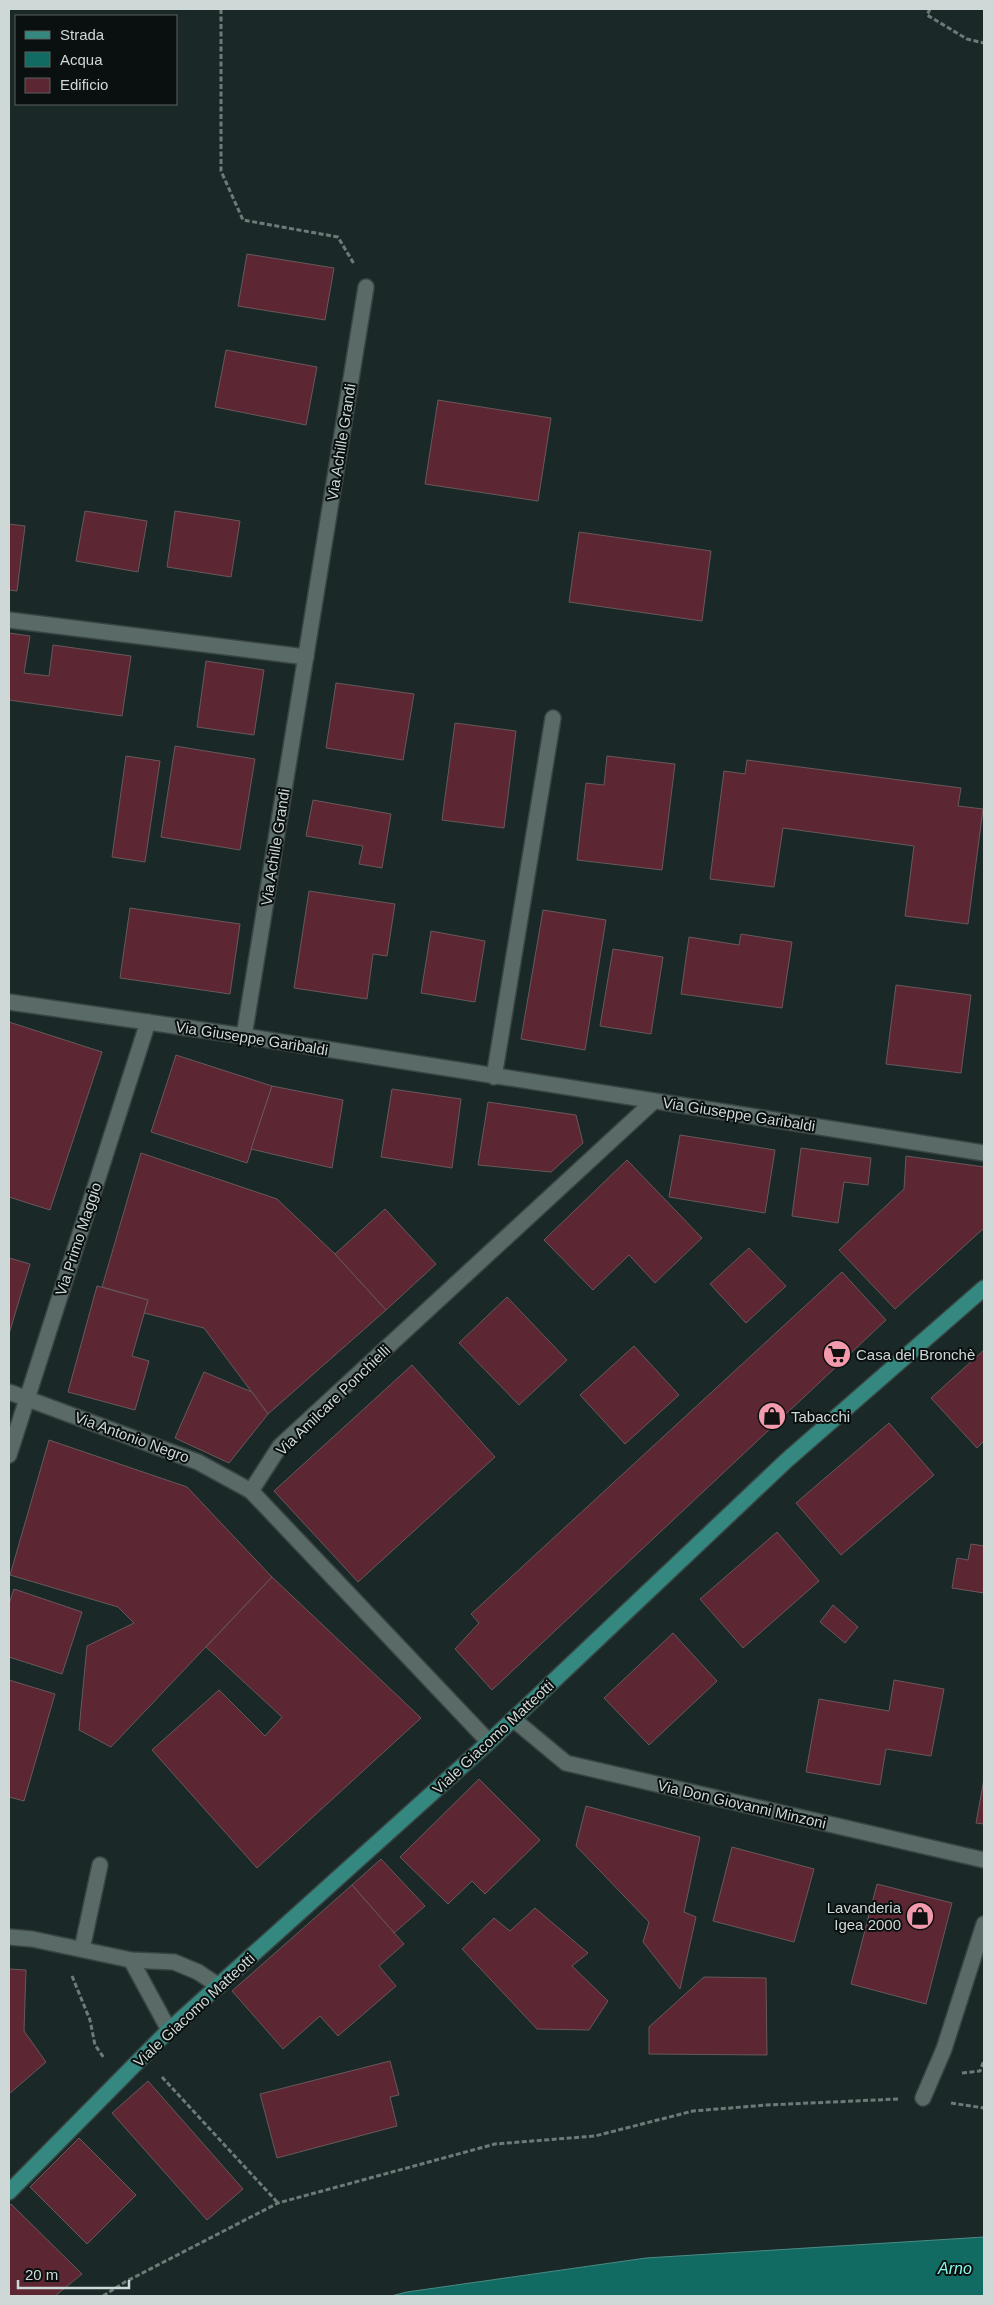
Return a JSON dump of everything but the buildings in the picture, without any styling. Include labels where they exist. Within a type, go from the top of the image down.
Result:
[{"type":"main road","name":"Viale Giacomo Matteotti","points":[[9,2192],[169,2030],[489,1742],[787,1460],[984,1288]]},
{"type":"street","name":"Via Achille Grandi","points":[[244,1036],[366,287]]},
{"type":"street","points":[[9,620],[306,657]]},
{"type":"street","points":[[494,1077],[553,718]]},
{"type":"street","name":"Via Giuseppe Garibaldi","points":[[9,1002],[244,1036],[984,1153]]},
{"type":"street","name":"Via Primo Maggio","points":[[9,1455],[148,1022]]},
{"type":"street","name":"Via Amilcare Ponchielli","points":[[251,1491],[280,1446],[654,1101]]},
{"type":"street","name":"Via Antonio Negro","points":[[9,1392],[198,1462],[251,1491]]},
{"type":"street","points":[[251,1491],[489,1742]]},
{"type":"street","name":"Via Don Giovanni Minzoni","points":[[513,1719],[566,1763],[984,1860]]},
{"type":"street","points":[[82,1949],[100,1865]]},
{"type":"street","points":[[923,2098],[944,2049],[984,1924]]},
{"type":"street","points":[[9,1937],[32,1939],[131,1960],[174,1962],[198,1972],[219,1986]]},
{"type":"street","points":[[131,1960],[169,2030]]},
{"type":"path","points":[[220,9],[221,172],[243,220],[338,237],[366,287]]},
{"type":"path","points":[[930,9],[927,14],[967,39],[984,43]]},
{"type":"path","points":[[62,1945],[68,1967],[90,2020],[94,2045],[119,2079]]},
{"type":"path","points":[[143,2057],[278,2203]]},
{"type":"path","points":[[103,2296],[125,2282],[278,2203],[495,2144],[595,2136],[693,2111],[767,2105],[923,2098],[984,2108]]},
{"type":"water","name":"Arno","points":[[984,2237],[984,2296],[391,2296],[407,2292],[646,2258]]},
{"type":"place","name":"Casa del Bronchè","points":[[837,1354]]},
{"type":"place","name":"Tabacchi","points":[[772,1416]]},
{"type":"place","name":"Lavanderia Igea 2000","points":[[920,1916]]}]
